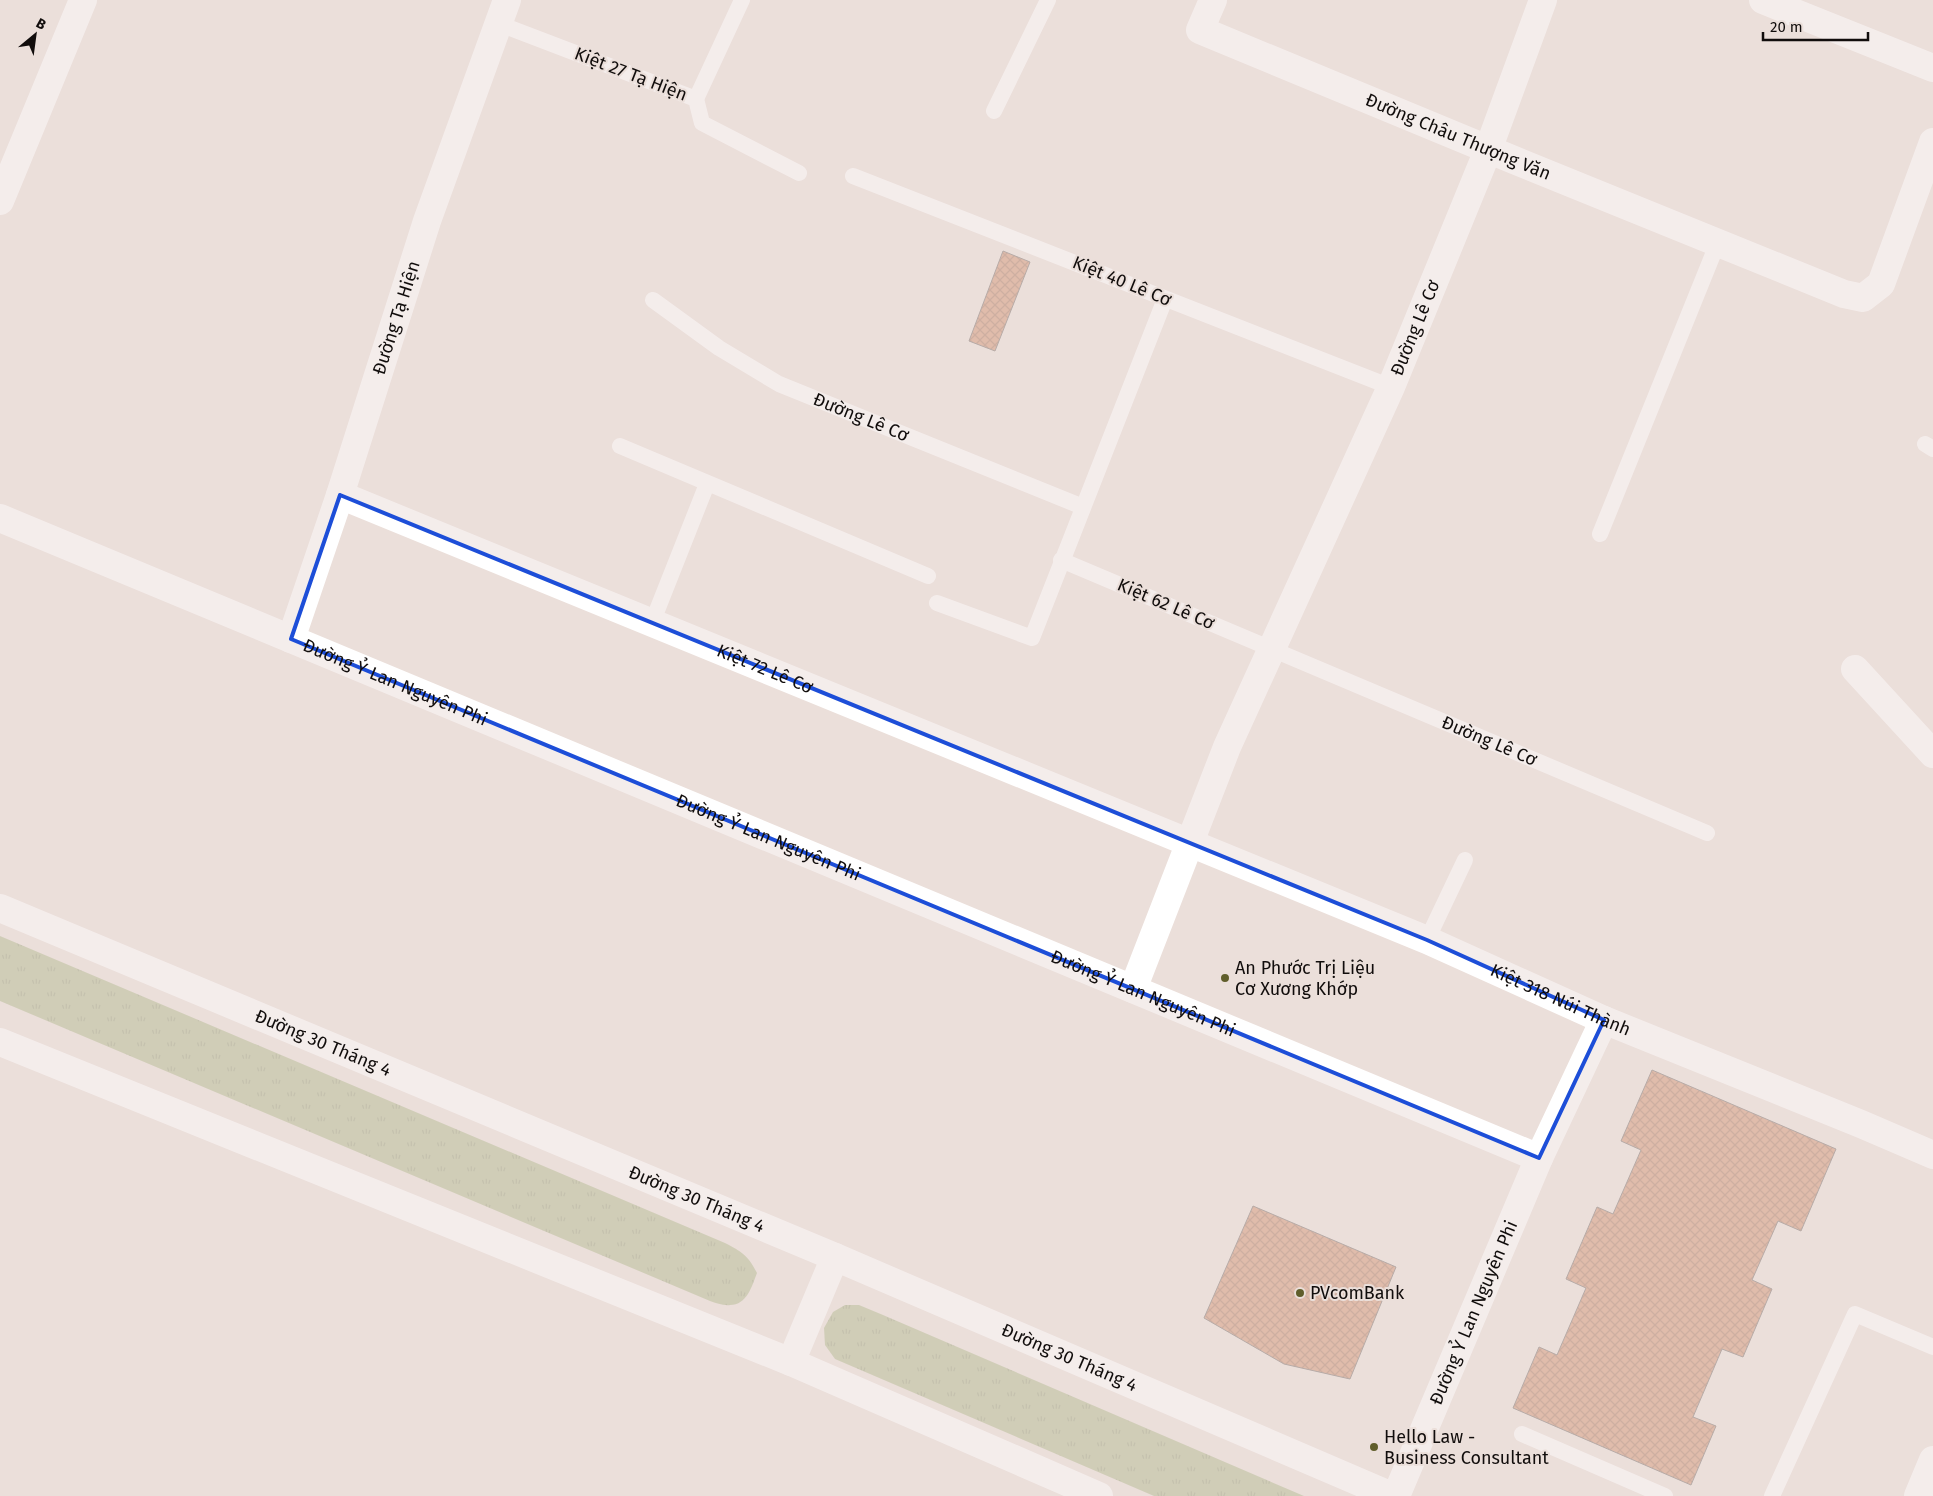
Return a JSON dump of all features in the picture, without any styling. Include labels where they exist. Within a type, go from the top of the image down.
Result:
[{"type":"street","points":[[0,201],[83,0]]},
{"type":"street","name":"Đường Châu Thượng Văn","points":[[1213,0],[1200,30],[1488,150],[1844,294],[1863,298],[1881,284],[1933,142]]},
{"type":"street","name":"Đường Lê Cơ","points":[[1133,989],[1227,746],[1391,387],[1488,150],[1543,0]]},
{"type":"street","points":[[1763,0],[1933,68]]},
{"type":"street","name":"Đường Tạ Hiện","points":[[291,639],[340,495],[427,221],[502,12]]},
{"type":"street","name":"Kiệt 72 Lê Cơ","points":[[340,495],[1189,842]]},
{"type":"street","name":"Đường Ỷ Lan Nguyên Phi","points":[[0,518],[1538,1158]]},
{"type":"street","points":[[1855,670],[1933,754]]},
{"type":"street","name":"Kiệt 318 Núi Thành","points":[[1189,842],[1427,940],[1604,1020],[1933,1155]]},
{"type":"street","name":"Đường 30 Tháng 4","points":[[0,908],[835,1257],[1392,1496]]},
{"type":"street","name":"Đường Ỷ Lan Nguyên Phi","points":[[1396,1496],[1538,1158],[1604,1020]]},
{"type":"street","points":[[0,1042],[791,1362],[1099,1496]]},
{"type":"street","points":[[791,1362],[835,1257]]},
{"type":"street","points":[[1918,1496],[1933,1460]]},
{"type":"lane","points":[[696,99],[742,0]]},
{"type":"lane","points":[[994,111],[1048,0]]},
{"type":"lane","name":"Kiệt 27 Tạ Hiện","points":[[502,12],[696,99],[702,123],[799,173]]},
{"type":"lane","name":"Kiệt 40 Lê Cơ","points":[[853,176],[1391,387]]},
{"type":"lane","points":[[1600,534],[1718,242]]},
{"type":"lane","points":[[937,603],[1032,638],[1165,299]]},
{"type":"lane","name":"Đường Lê Cơ","points":[[653,300],[719,348],[779,384],[1083,507]]},
{"type":"lane","points":[[620,446],[928,576]]},
{"type":"lane","points":[[652,623],[708,484]]},
{"type":"lane","name":"Kiệt 62 Lê Cơ","points":[[1061,560],[1271,648]]},
{"type":"lane","name":"Đường Lê Cơ","points":[[1271,648],[1707,832]]},
{"type":"lane","points":[[1427,940],[1465,860]]},
{"type":"lane","points":[[1772,1496],[1855,1314],[1933,1347]]},
{"type":"lane","points":[[1522,1434],[1665,1496]]},
{"type":"highlighted area","points":[[340,495],[1427,940],[1604,1020],[1539,1158],[291,639]]},
{"type":"green space","points":[[0,936],[725,1243],[744,1255],[754,1267],[757,1273],[751,1289],[741,1302],[736,1304],[725,1305],[710,1301],[0,1001]]},
{"type":"green space","points":[[845,1305],[859,1305],[1304,1496],[1154,1496],[835,1359],[825,1345],[824,1328],[833,1312]]},
{"type":"building","points":[[1003,251],[1030,262],[995,351],[969,341]]},
{"type":"building","points":[[1652,1070],[1836,1149],[1801,1231],[1778,1221],[1752,1280],[1772,1289],[1743,1357],[1722,1349],[1693,1417],[1716,1426],[1691,1485],[1513,1408],[1539,1347],[1557,1355],[1586,1288],[1566,1279],[1597,1207],[1613,1214],[1641,1150],[1621,1141]]},
{"type":"building","name":"PVcomBank","points":[[1253,1206],[1396,1267],[1350,1379],[1284,1364],[1204,1318]]},
{"type":"place","name":"An Phước Trị Liệu Cơ Xương Khớp","points":[[1225,978]]},
{"type":"place","name":"PVcomBank","points":[[1300,1293]]},
{"type":"place","name":"Hello Law - Business Consultant","points":[[1374,1447]]}]
